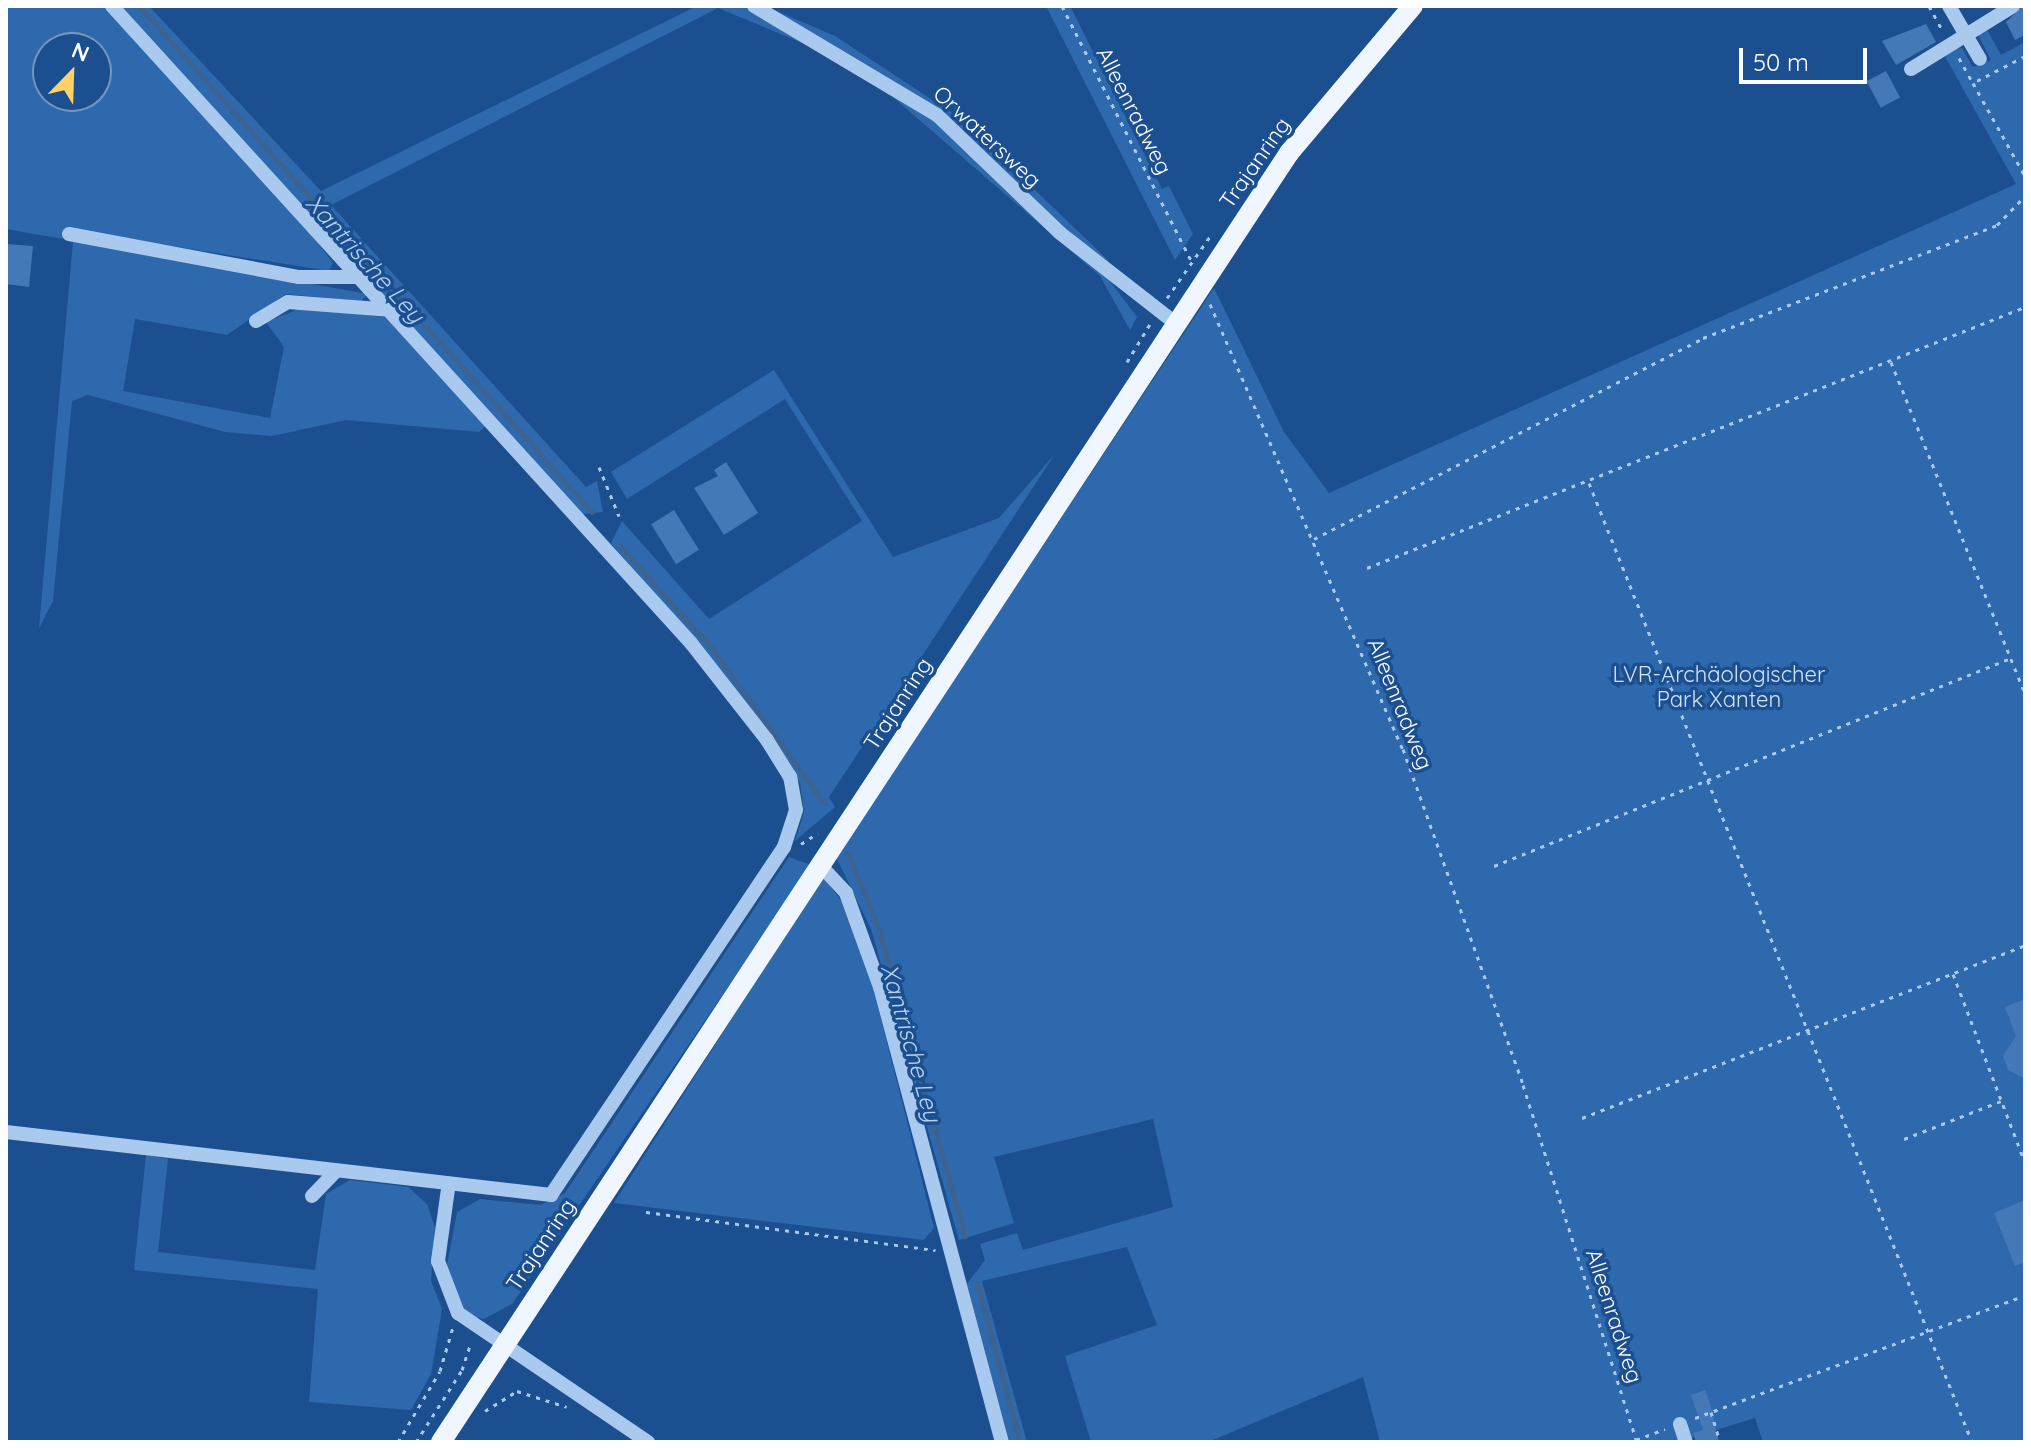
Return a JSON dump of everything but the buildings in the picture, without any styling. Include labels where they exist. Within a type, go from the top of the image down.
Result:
[{"type":"main road","name":"Trajanring","points":[[441,1442],[821,866],[1167,317],[1201,284],[1315,118],[1413,6]]},
{"type":"street","points":[[6,1132],[335,1172],[448,1189],[531,1198],[551,1195],[563,1182],[784,847],[796,810],[775,752],[691,643],[392,310],[112,6]]},
{"type":"street","name":"Orwatersweg","points":[[754,6],[937,115],[1060,233],[1167,317]]},
{"type":"street","points":[[1949,6],[1980,59]]},
{"type":"street","points":[[1911,69],[1964,33],[2013,6]]},
{"type":"street","points":[[69,234],[299,277],[362,277]]},
{"type":"street","points":[[256,321],[288,302],[392,310]]},
{"type":"street","points":[[821,866],[846,893],[880,987],[1002,1442]]},
{"type":"street","points":[[312,1196],[335,1172]]},
{"type":"street","points":[[448,1189],[438,1261],[458,1313],[648,1442]]},
{"type":"street","points":[[1680,1424],[1686,1442]]},
{"type":"path","name":"Alleenradweg","points":[[1062,6],[1192,262],[1403,749],[1523,1085],[1637,1441]]},
{"type":"path","points":[[2025,56],[1973,83],[2025,176]]},
{"type":"path","points":[[1314,539],[1703,338],[1997,225],[2025,196]]},
{"type":"path","points":[[1167,317],[1192,262]]},
{"type":"path","points":[[1367,568],[1589,483],[2025,307]]},
{"type":"path","points":[[1891,362],[2025,693]]},
{"type":"path","points":[[599,467],[619,516]]},
{"type":"path","points":[[1589,483],[1811,1030],[1932,1333],[1972,1442]]},
{"type":"path","points":[[1494,866],[2011,658]]},
{"type":"path","points":[[1582,1118],[2025,945]]},
{"type":"path","points":[[1953,974],[2025,1163]]},
{"type":"path","points":[[1904,1139],[2001,1101]]},
{"type":"path","points":[[646,1212],[950,1252]]},
{"type":"path","points":[[1637,1441],[1646,1435],[1932,1333],[2025,1295]]},
{"type":"path","points":[[398,1442],[440,1371],[458,1313]]},
{"type":"path","points":[[416,1442],[462,1370],[475,1327]]},
{"type":"path","points":[[484,1413],[517,1391],[576,1411]]},
{"type":"path","points":[[1711,1412],[1720,1442]]},
{"type":"green space","points":[[6,6],[104,6],[301,221],[333,263],[329,271],[64,229],[63,239],[6,229]]},
{"type":"green space","points":[[119,6],[149,6],[321,191],[697,6],[744,6],[765,15],[932,116],[1100,268],[1137,317],[1130,330],[1100,276],[894,98],[824,52],[718,8],[331,205],[586,487],[597,481],[603,512],[582,514]]},
{"type":"green space","points":[[765,6],[835,36],[960,118],[1109,261],[1088,250],[929,103]]},
{"type":"green space","points":[[1046,6],[1070,6],[1162,189],[1169,186],[1193,234],[1175,260]]},
{"type":"green space","name":"LVR-Archäologischer Park Xanten","points":[[1985,26],[2001,55],[2025,42],[2025,1442],[1763,1442],[1755,1418],[1677,1442],[1380,1442],[1363,1377],[1208,1442],[1091,1442],[1065,1356],[1157,1325],[1127,1247],[982,1281],[1027,1442],[1009,1442],[967,1284],[985,1260],[980,1244],[1017,1233],[1023,1250],[1173,1207],[1153,1119],[994,1157],[1014,1223],[959,1240],[871,929],[836,857],[1214,288],[1284,432],[1329,493],[2016,184],[1942,51],[1962,48],[1973,67],[1991,60],[1978,35]]},
{"type":"green space","points":[[73,241],[368,294],[361,301],[286,294],[227,335],[135,319],[123,391],[270,418],[284,347],[266,322],[304,307],[391,318],[487,425],[479,432],[346,420],[272,436],[225,432],[88,395],[72,401],[53,601],[39,628]]},
{"type":"green space","points":[[774,370],[893,557],[999,518],[1055,454],[829,797],[835,807],[795,841],[804,812],[800,783],[756,717],[611,543],[622,521],[709,619],[862,521],[785,399],[627,499],[611,472]]},
{"type":"green space","points":[[789,857],[811,865],[512,1304],[484,1319],[471,1316],[460,1307],[446,1271],[457,1212],[480,1199],[541,1205],[565,1193]]},
{"type":"green space","points":[[823,876],[847,909],[872,983],[934,1228],[924,1240],[614,1203]]},
{"type":"green space","points":[[146,1155],[168,1159],[158,1252],[315,1270],[326,1194],[350,1180],[408,1187],[427,1204],[435,1227],[431,1281],[442,1309],[431,1374],[411,1410],[309,1402],[318,1289],[134,1270]]},
{"type":"waterway","name":"Xantrische Ley","points":[[139,6],[592,512]]},
{"type":"waterway","name":"Xantrische Ley","points":[[620,546],[711,647],[824,803]]},
{"type":"waterway","name":"Xantrische Ley","points":[[848,853],[879,929],[965,1236]]},
{"type":"waterway","name":"Xantrische Ley","points":[[977,1283],[1020,1442]]}]
